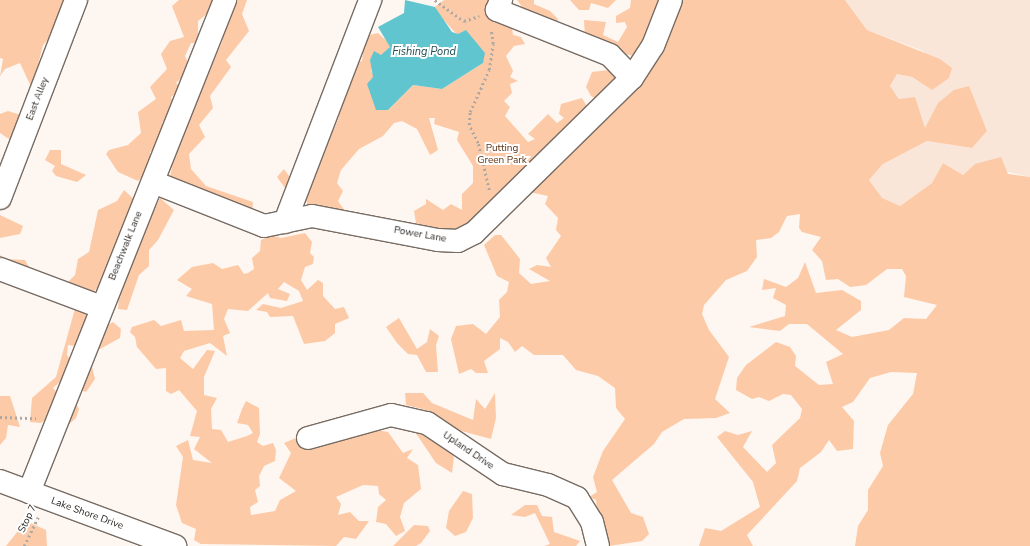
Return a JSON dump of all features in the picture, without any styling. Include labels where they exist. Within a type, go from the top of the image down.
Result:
[{"type":"street","name":"East Alley","points":[[0,198],[76,0]]},
{"type":"street","name":"Beachwalk Lane","points":[[38,495],[58,418],[224,0]]},
{"type":"street","points":[[285,222],[370,0]]},
{"type":"street","name":"Power Lane","points":[[152,182],[264,226],[312,216],[438,240],[458,240],[474,233],[632,78],[653,46],[671,0]]},
{"type":"street","points":[[494,8],[610,55],[632,78]]},
{"type":"street","points":[[0,269],[101,307]]},
{"type":"street","name":"Upland Drive","points":[[308,438],[391,415],[427,423],[503,474],[548,485],[577,498],[592,522],[598,546]]},
{"type":"street","name":"Lake Shore Drive","points":[[0,481],[175,546]]},
{"type":"path","points":[[435,0],[464,21],[494,8],[493,44],[489,70],[470,112],[469,125],[486,168],[490,194],[487,219]]},
{"type":"path","points":[[0,417],[58,418]]},
{"type":"path","name":"Stop 7","points":[[24,546],[38,495]]},
{"type":"shaded area","points":[[845,0],[1030,0],[1030,177],[975,164],[963,175],[943,163],[932,183],[900,206],[882,199],[869,180],[883,164],[927,141],[972,148],[987,131],[979,115],[925,129],[890,87],[897,74],[912,77],[932,90],[923,51],[867,30]]},
{"type":"green space","points":[[0,0],[64,0],[57,30],[43,45],[38,65],[45,70],[32,89],[20,63],[5,69],[0,76],[3,59],[0,58]]},
{"type":"green space","points":[[179,0],[218,0],[217,6],[198,21],[198,43],[191,43],[185,56],[191,69],[176,83],[183,89],[171,97],[175,108],[162,123],[166,138],[150,152],[151,168],[138,181],[118,172],[106,154],[109,150],[128,145],[141,133],[138,112],[156,99],[150,87],[167,69],[161,54],[170,41],[184,37],[172,6]]},
{"type":"green space","points":[[238,0],[247,0],[242,14],[249,31],[226,60],[231,67],[210,96],[213,108],[199,125],[205,137],[189,154],[191,169],[206,186],[253,202],[252,214],[177,188],[170,177],[175,149],[222,42],[228,17]]},
{"type":"green space","name":"Putting Green Park","points":[[444,0],[494,0],[511,20],[513,35],[521,37],[525,44],[514,46],[506,56],[513,71],[510,77],[518,81],[510,84],[512,93],[504,101],[510,107],[505,116],[528,142],[535,139],[528,134],[548,114],[557,123],[564,118],[559,114],[561,104],[582,98],[589,110],[600,101],[591,96],[586,87],[592,72],[609,70],[617,81],[651,65],[630,55],[614,53],[585,37],[584,20],[606,22],[603,35],[618,42],[627,27],[625,22],[616,23],[616,16],[630,8],[631,0],[845,0],[867,30],[940,59],[952,68],[949,78],[932,90],[912,77],[897,74],[890,86],[899,99],[915,97],[925,128],[938,103],[954,90],[969,86],[987,131],[972,148],[927,141],[883,164],[869,180],[882,198],[900,206],[932,183],[943,163],[963,175],[975,164],[1001,157],[1008,174],[1030,177],[1030,546],[855,546],[858,526],[868,510],[868,490],[883,466],[880,453],[888,425],[913,394],[917,373],[891,372],[870,378],[853,402],[842,407],[854,421],[853,449],[837,451],[829,440],[821,452],[800,468],[797,481],[747,535],[753,546],[699,546],[705,528],[721,531],[760,507],[753,482],[717,437],[725,431],[738,435],[752,431],[743,447],[767,472],[776,463],[772,445],[800,418],[802,409],[791,395],[783,394],[769,401],[759,397],[752,399],[736,390],[737,378],[746,365],[776,342],[790,347],[796,356],[795,366],[819,385],[833,384],[826,362],[843,354],[807,324],[789,324],[780,331],[749,327],[785,316],[786,305],[773,298],[776,288],[762,290],[764,279],[786,287],[798,278],[805,262],[816,293],[842,290],[861,301],[861,310],[836,330],[852,337],[889,330],[904,318],[926,319],[937,305],[904,297],[906,276],[902,269],[887,269],[866,285],[850,287],[838,279],[826,280],[822,261],[812,250],[821,237],[802,232],[799,228],[800,214],[787,216],[779,232],[771,238],[756,240],[757,257],[747,271],[726,280],[704,305],[702,314],[709,330],[729,357],[715,399],[730,413],[716,418],[684,419],[662,432],[654,444],[612,480],[631,513],[643,517],[649,534],[642,541],[609,546],[598,523],[596,500],[589,497],[597,492],[593,477],[603,451],[625,419],[616,408],[615,388],[598,376],[576,370],[563,355],[534,355],[522,346],[515,352],[508,342],[500,338],[500,349],[484,361],[488,373],[476,373],[471,369],[459,374],[451,339],[456,326],[473,324],[486,334],[500,317],[499,300],[507,292],[509,282],[497,276],[484,245],[495,235],[501,235],[520,259],[519,273],[531,284],[550,281],[529,269],[537,265],[551,267],[546,258],[561,236],[556,230],[558,218],[545,204],[548,196],[529,192],[454,235],[416,223],[414,211],[426,204],[426,199],[443,210],[451,204],[462,210],[462,194],[473,183],[473,166],[457,140],[459,132],[434,124],[435,118],[429,118],[438,150],[430,155],[417,129],[402,121],[394,123],[383,136],[359,149],[341,170],[337,183],[343,191],[338,201],[345,211],[327,223],[308,206],[304,194],[285,188],[277,177],[284,169],[292,180],[323,137],[334,129],[339,117],[336,106],[356,63],[362,61],[364,41],[369,35],[378,33],[389,43],[390,47],[371,70],[388,110],[413,85],[442,89],[483,63],[440,16],[435,7]]},
{"type":"green space","points":[[517,0],[534,0],[534,4],[550,11],[558,19],[555,27],[537,20],[536,12],[526,12]]},
{"type":"green space","points":[[570,0],[616,0],[608,8],[591,3],[589,10],[579,10]]},
{"type":"green space","points":[[8,111],[21,115],[16,136],[9,139],[0,133],[0,114]]},
{"type":"green space","points":[[50,150],[61,150],[61,164],[86,175],[77,182],[56,176],[52,171],[55,166],[45,160]]},
{"type":"green space","points":[[124,190],[139,204],[103,285],[95,290],[87,306],[103,328],[113,322],[121,329],[120,338],[100,349],[68,345],[67,355],[74,365],[92,367],[95,379],[86,392],[78,389],[70,373],[53,388],[60,396],[74,400],[79,409],[76,418],[67,426],[56,412],[41,423],[30,422],[32,398],[56,377],[76,305],[0,270],[0,255],[4,259],[25,260],[30,269],[50,275],[54,285],[67,283],[75,275],[78,259],[89,252],[98,210],[117,201]]},
{"type":"green space","points":[[160,198],[174,210],[158,240],[149,250],[149,266],[139,275],[127,310],[118,309],[120,283]]},
{"type":"green space","points":[[0,215],[23,226],[20,234],[0,238]]},
{"type":"green space","points":[[305,233],[312,242],[310,253],[314,257],[313,264],[305,267],[301,280],[307,290],[318,280],[323,283],[323,296],[335,309],[344,307],[349,318],[335,324],[335,333],[325,341],[304,344],[293,316],[270,317],[267,312],[256,310],[263,304],[281,308],[303,301],[299,291],[284,282],[278,289],[290,294],[287,301],[270,298],[268,293],[248,311],[228,309],[224,319],[230,333],[223,336],[227,356],[210,343],[184,351],[180,358],[193,369],[207,350],[215,351],[204,377],[204,395],[217,398],[211,409],[212,429],[221,430],[228,442],[247,436],[253,433],[248,425],[237,423],[242,409],[246,401],[259,408],[260,434],[257,442],[263,446],[273,443],[276,450],[275,461],[264,466],[259,476],[260,486],[255,490],[258,502],[250,507],[251,515],[275,511],[280,500],[296,491],[279,478],[291,453],[284,443],[305,434],[372,429],[388,432],[403,453],[413,449],[407,458],[418,465],[421,489],[404,503],[400,517],[405,531],[396,536],[386,524],[376,522],[378,507],[386,500],[379,494],[378,486],[363,485],[336,497],[341,504],[338,515],[350,512],[359,521],[369,521],[356,539],[344,537],[336,546],[201,544],[194,540],[196,529],[182,523],[176,505],[183,457],[176,446],[188,440],[193,460],[212,463],[194,449],[200,437],[190,436],[197,411],[179,390],[171,394],[166,391],[166,368],[156,369],[137,347],[135,337],[130,332],[132,327],[154,320],[161,326],[181,320],[184,331],[214,330],[212,304],[186,296],[192,289],[177,280],[192,267],[213,263],[222,269],[238,265],[244,274],[248,273],[254,269],[252,258],[260,251],[261,240],[272,235],[281,238]]},
{"type":"green space","points":[[399,318],[417,349],[427,342],[430,329],[439,336],[436,345],[438,372],[426,372],[417,355],[408,354],[397,343],[386,327]]},
{"type":"green space","points":[[405,393],[423,393],[432,403],[473,420],[476,399],[485,409],[495,393],[496,418],[491,439],[454,429],[426,410],[406,405]]},
{"type":"green space","points":[[0,396],[10,396],[20,427],[8,425],[6,438],[0,445]]},
{"type":"green space","points":[[415,432],[446,445],[454,457],[452,473],[436,463]]},
{"type":"green space","points":[[463,491],[472,494],[473,518],[466,532],[455,536],[446,528],[449,511]]},
{"type":"green space","points":[[525,505],[537,505],[542,516],[552,517],[554,532],[580,541],[576,546],[544,546],[550,544],[535,513],[525,517],[511,515]]},
{"type":"green space","points":[[26,521],[46,530],[47,546],[6,546]]},
{"type":"green space","points":[[414,525],[428,526],[430,531],[421,543],[416,546],[393,546]]},
{"type":"water","name":"Fishing Pond","points":[[405,0],[435,7],[452,32],[458,34],[466,30],[485,53],[483,63],[442,89],[413,85],[388,110],[376,110],[367,84],[373,77],[370,60],[374,51],[381,55],[390,47],[378,27],[404,13]]}]
